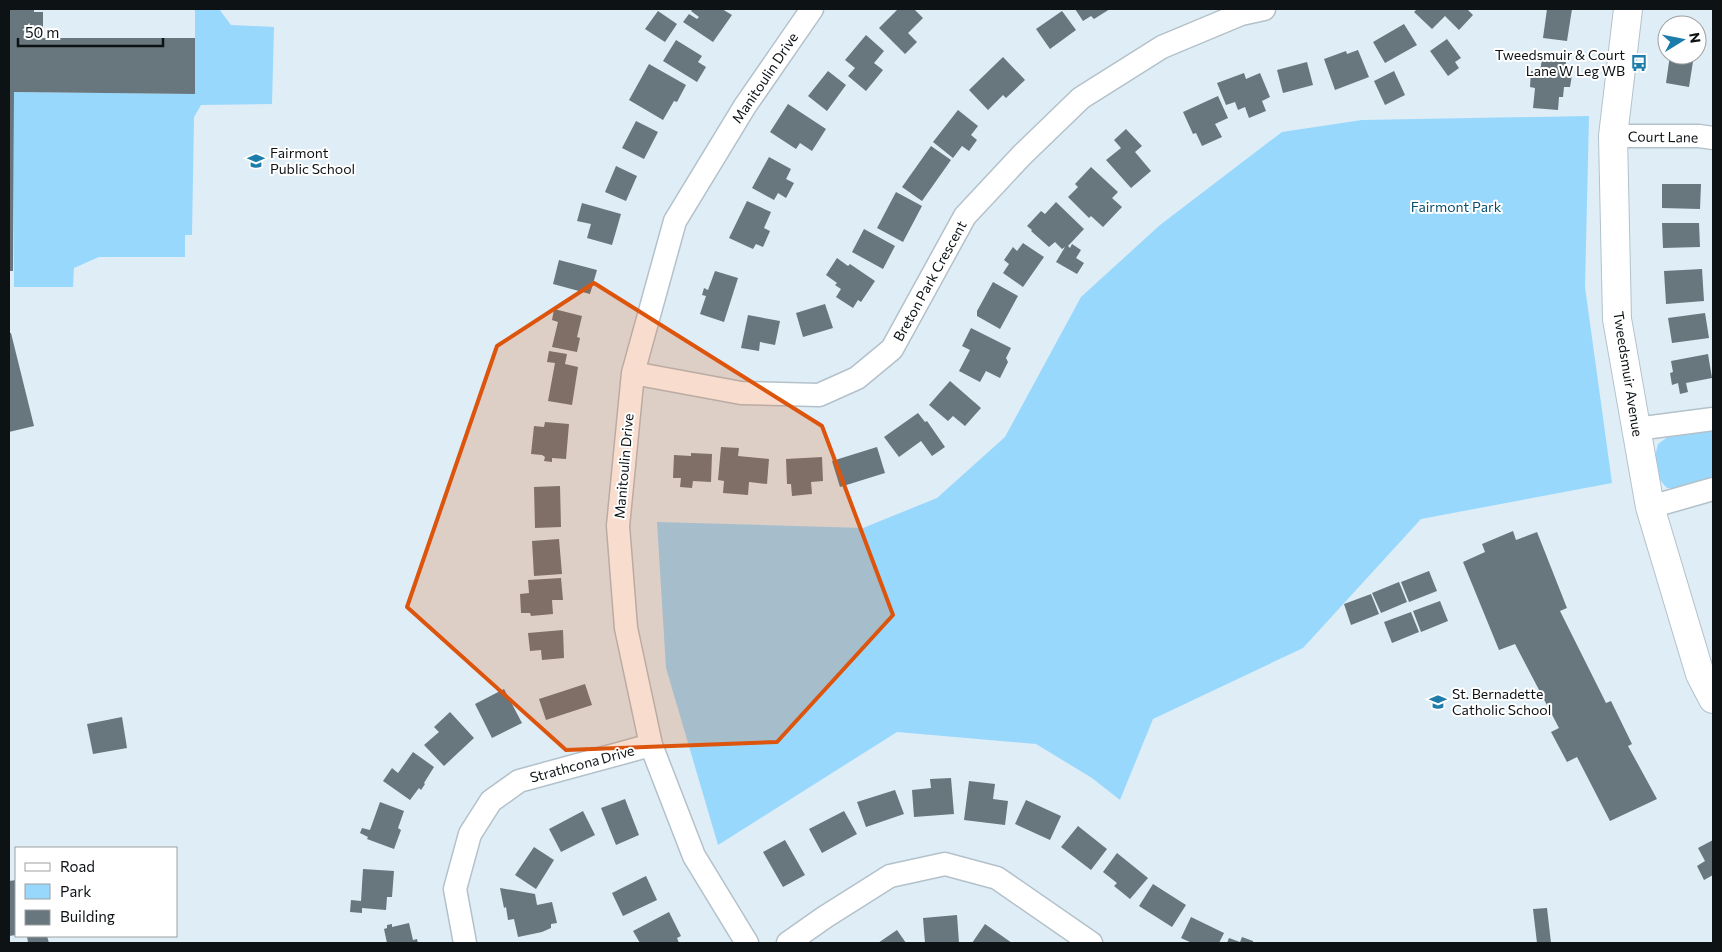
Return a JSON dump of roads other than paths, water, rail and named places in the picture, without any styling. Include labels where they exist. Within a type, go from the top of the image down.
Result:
[{"type":"street","name":"Manitoulin Drive","points":[[747,943],[694,856],[651,745],[626,628],[618,526],[632,374],[675,221],[745,106],[812,9]]},
{"type":"street","name":"Breton Park Crescent","points":[[632,374],[741,393],[809,395],[819,395],[857,378],[892,349],[965,216],[1022,155],[1081,98],[1162,47],[1241,14],[1264,9]]},
{"type":"street","name":"Tweedsmuir Avenue","points":[[1628,9],[1613,136],[1617,319],[1650,507],[1700,674],[1713,699]]},
{"type":"street","name":"Court Lane","points":[[1613,136],[1699,136],[1713,138]]},
{"type":"street","points":[[1636,429],[1713,419]]},
{"type":"street","points":[[1650,507],[1713,489]]},
{"type":"street","name":"Strathcona Drive","points":[[465,943],[455,889],[470,834],[491,801],[519,781],[651,745]]},
{"type":"street","points":[[788,943],[890,876],[945,864],[997,878],[1092,943]]},
{"type":"place","name":"Tweedsmuir & Court Lane W Leg WB","points":[[1639,63]]},
{"type":"place","name":"Fairmont Public School","points":[[256,161]]},
{"type":"place","name":"St. Bernadette Catholic School","points":[[1438,702]]},
{"type":"park label","name":"Fairmont Park","points":[[1456,207]]}]
